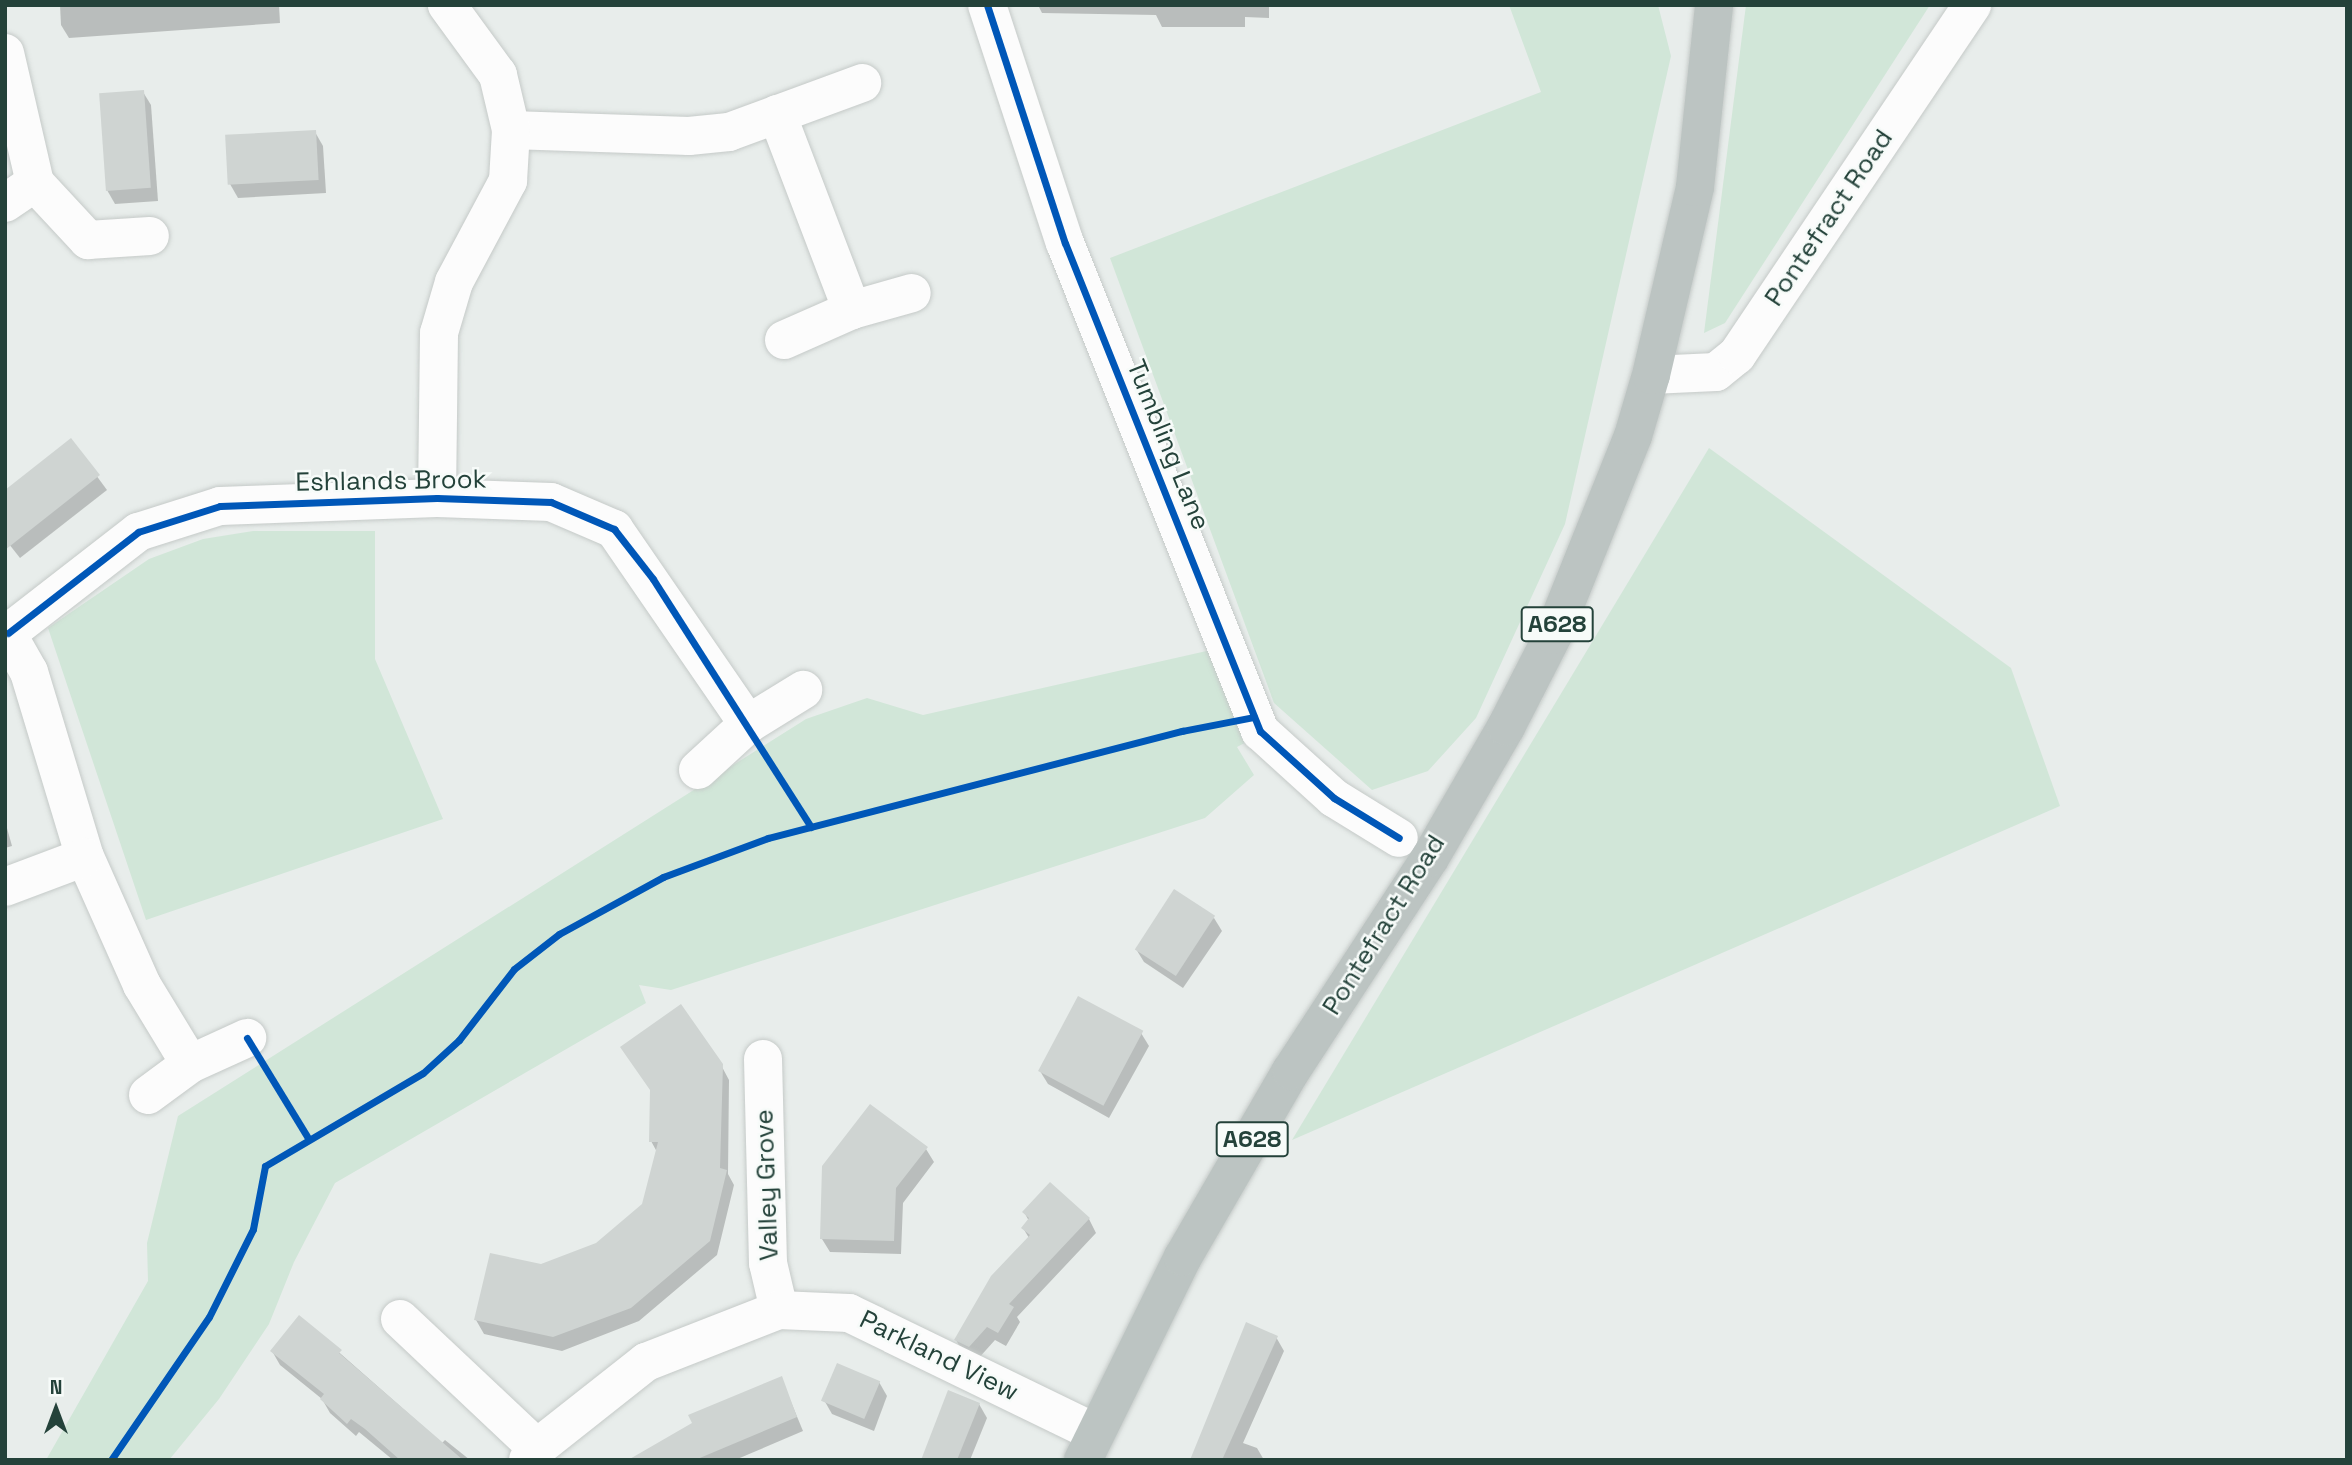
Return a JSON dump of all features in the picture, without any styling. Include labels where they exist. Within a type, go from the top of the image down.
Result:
[{"type":"highway","name":"Pontefract Road","points":[[1089,1446],[1183,1257],[1291,1071],[1430,858],[1506,727],[1553,635],[1633,436],[1651,375],[1695,187],[1708,96],[1713,8]]},
{"type":"street","points":[[437,498],[439,332],[454,282],[508,181],[511,130],[498,75],[447,5]]},
{"type":"street","name":"Tumbling Lane","points":[[987,5],[1065,243],[1260,731],[1334,798],[1399,838]]},
{"type":"street","name":"Pontefract Road","points":[[1651,375],[1716,372],[1737,355],[1972,5]]},
{"type":"street","points":[[5,53],[20,193],[88,240],[150,236]]},
{"type":"street","points":[[511,130],[689,136],[729,132],[862,83]]},
{"type":"street","points":[[777,114],[852,310]]},
{"type":"street","points":[[784,340],[852,310],[912,293]]},
{"type":"street","name":"Eshlands Brook","points":[[7,632],[99,558],[138,532],[177,517],[220,506],[437,498],[551,502],[614,529],[748,724]]},
{"type":"street","points":[[7,632],[29,672],[85,857],[142,985],[190,1064]]},
{"type":"street","points":[[698,770],[748,724],[803,690]]},
{"type":"street","points":[[5,887],[85,857]]},
{"type":"street","points":[[148,1095],[190,1064],[247,1038]]},
{"type":"street","name":"Valley Grove","points":[[763,1059],[768,1263],[779,1310]]},
{"type":"street","name":"Parkland View","points":[[533,1454],[646,1362],[779,1310],[849,1313],[1089,1446]]},
{"type":"street","points":[[400,1319],[533,1454]]},
{"type":"green space","points":[[1509,5],[1658,5],[1671,56],[1565,524],[1476,718],[1428,771],[1372,790],[1274,703],[1110,258],[1541,92]]},
{"type":"green space","points":[[1746,5],[1930,5],[1725,323],[1704,333]]},
{"type":"green space","points":[[1709,448],[2011,668],[2060,806],[1292,1140]]},
{"type":"green space","points":[[253,531],[375,531],[375,659],[443,819],[146,920],[48,628],[149,559],[203,539]]},
{"type":"green space","points":[[1211,650],[1256,737],[1237,747],[1254,775],[1205,818],[671,990],[639,985],[646,1003],[335,1183],[294,1262],[269,1324],[219,1399],[169,1460],[46,1460],[148,1281],[147,1243],[178,1116],[806,719],[867,698],[923,715]]},
{"type":"building","points":[[144,90],[151,188],[106,191],[99,93]]},
{"type":"building","points":[[316,130],[319,180],[228,185],[225,135]]},
{"type":"building","points":[[71,438],[100,475],[5,550],[5,490]]},
{"type":"building","points":[[1174,889],[1215,916],[1176,976],[1135,949]]},
{"type":"building","points":[[1078,996],[1143,1031],[1103,1106],[1038,1071]]},
{"type":"building","points":[[681,1004],[723,1064],[720,1168],[727,1170],[710,1241],[631,1308],[553,1337],[474,1320],[490,1253],[541,1264],[596,1243],[642,1204],[658,1142],[649,1142],[650,1090],[620,1047]]},
{"type":"building","points":[[870,1104],[928,1147],[896,1188],[894,1241],[820,1239],[822,1166]]},
{"type":"building","points":[[1050,1182],[1090,1218],[1009,1304],[1014,1307],[998,1333],[987,1327],[969,1347],[954,1340],[991,1276],[1030,1235],[1021,1228],[1029,1218],[1022,1212]]},
{"type":"building","points":[[299,1315],[342,1350],[339,1353],[463,1460],[400,1460],[351,1419],[347,1424],[320,1399],[324,1394],[270,1351]]},
{"type":"building","points":[[1246,1322],[1278,1336],[1222,1460],[1190,1460]]},
{"type":"building","points":[[837,1363],[880,1381],[864,1419],[821,1401]]},
{"type":"building","points":[[782,1376],[797,1417],[695,1460],[628,1460],[692,1423],[688,1415]]},
{"type":"building","points":[[948,1390],[980,1403],[957,1460],[921,1460]]},
{"type":"cycle path","points":[[987,5],[1065,243],[1260,731],[1334,798],[1399,838]]},
{"type":"cycle path","points":[[8,633],[138,532],[220,506],[437,498],[551,502],[614,529],[653,579],[811,827]]},
{"type":"cycle path","points":[[111,1460],[209,1317],[253,1229],[265,1166],[423,1073],[459,1040],[514,969],[559,934],[663,877],[768,838],[1182,731],[1254,717]]},
{"type":"cycle path","points":[[247,1038],[308,1138]]}]
